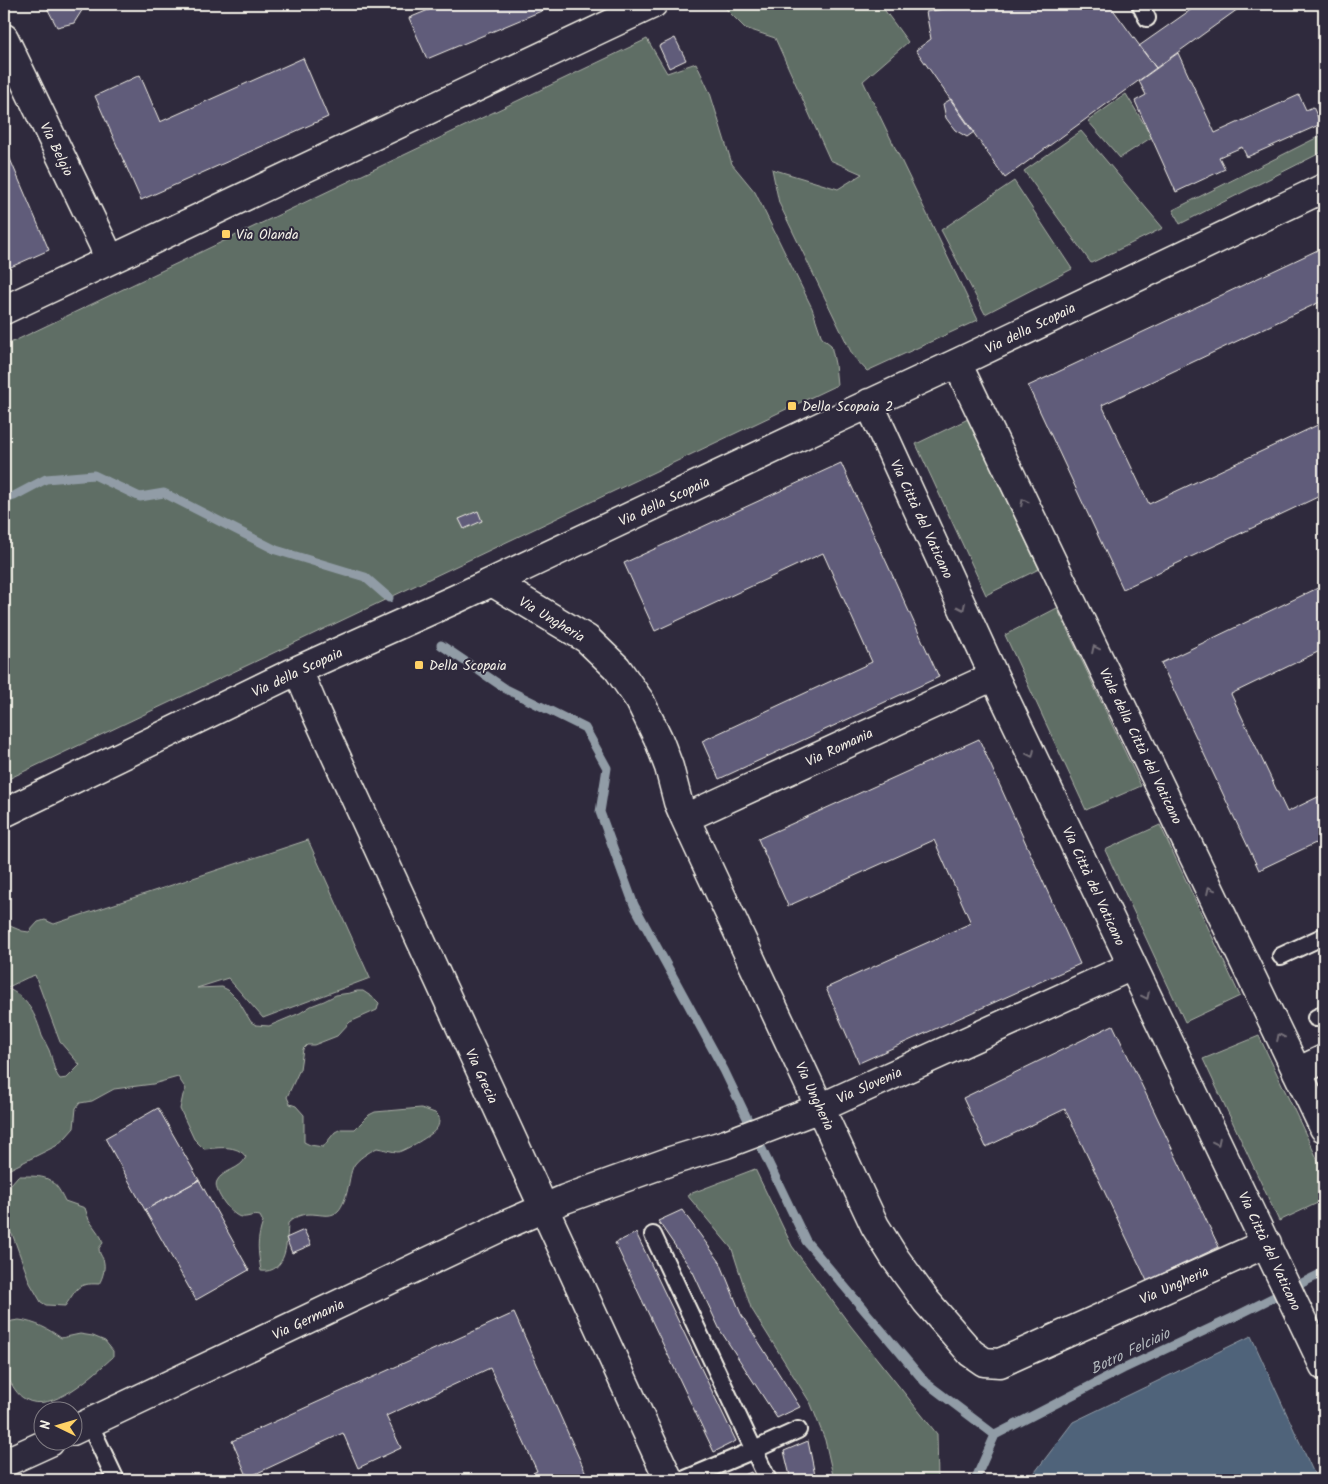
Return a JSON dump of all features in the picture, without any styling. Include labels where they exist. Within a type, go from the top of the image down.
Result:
[{"type":"street","points":[[4,310],[652,4]]},
{"type":"street","name":"Via Belgio","points":[[4,38],[109,260]]},
{"type":"street","name":"Via della Scopaia","points":[[4,813],[298,670],[492,582],[1324,188]]},
{"type":"street","name":"Viale della Città del Vaticano","points":[[957,363],[1324,1128]]},
{"type":"street","name":"Via Città del Vaticano","points":[[869,404],[994,676],[1324,1366]]},
{"type":"street","name":"Via Ungheria","points":[[492,582],[587,639],[617,668],[640,701],[658,738],[678,802],[809,1112],[895,1258],[926,1301],[971,1352],[984,1362],[1000,1363],[1015,1358],[1266,1243]]},
{"type":"street","name":"Via Grecia","points":[[298,670],[321,724],[669,1480]]},
{"type":"street","name":"Via Romania","points":[[685,818],[994,676]]},
{"type":"street","name":"Via Slovenia","points":[[544,1208],[671,1161],[726,1144],[809,1112],[1132,966]]},
{"type":"street","points":[[1297,1072],[1324,1058]]},
{"type":"street","name":"Via Germania","points":[[82,1427],[544,1208]]},
{"type":"street","points":[[4,1463],[32,1450]]},
{"type":"lane","points":[[1140,4],[1147,18]]},
{"type":"lane","points":[[1281,956],[1324,936]]},
{"type":"lane","points":[[653,1235],[768,1480]]},
{"type":"lane","points":[[82,1429],[116,1480]]},
{"type":"lane","points":[[683,1480],[798,1430]]},
{"type":"green space","points":[[733,4],[880,4],[908,42],[863,81],[978,320],[867,371],[853,356],[779,203],[772,169],[838,189],[862,174],[830,160],[775,38],[745,28],[725,8]]},
{"type":"green space","points":[[647,39],[667,73],[696,63],[710,93],[732,164],[755,192],[812,308],[822,338],[831,345],[837,385],[4,781],[4,346]]},
{"type":"green space","points":[[1126,94],[1152,137],[1120,158],[1088,121]]},
{"type":"green space","points":[[1081,131],[1163,228],[1091,263],[1024,171]]},
{"type":"green space","points":[[1324,134],[1324,151],[1180,224],[1173,210]]},
{"type":"green space","points":[[1014,181],[1072,269],[985,314],[941,230]]},
{"type":"green space","points":[[968,419],[1039,569],[986,595],[916,444]]},
{"type":"green space","points":[[1057,608],[1141,786],[1086,810],[1005,635]]},
{"type":"green space","points":[[1160,825],[1240,996],[1185,1022],[1105,850]]},
{"type":"green space","points":[[308,840],[370,978],[263,1018],[228,978],[197,988],[222,987],[228,990],[238,1000],[251,1022],[256,1025],[269,1026],[336,995],[363,991],[379,1003],[377,1010],[350,1022],[337,1036],[314,1045],[307,1045],[303,1049],[300,1069],[287,1097],[290,1104],[296,1106],[304,1115],[304,1142],[323,1147],[335,1132],[341,1129],[355,1129],[369,1115],[375,1112],[421,1108],[435,1113],[439,1117],[438,1127],[425,1138],[401,1151],[396,1152],[377,1148],[360,1159],[353,1167],[346,1197],[339,1210],[328,1215],[303,1215],[288,1223],[284,1255],[281,1262],[270,1271],[261,1271],[258,1246],[263,1222],[260,1216],[237,1216],[224,1202],[217,1190],[216,1185],[219,1177],[240,1165],[246,1157],[238,1150],[232,1148],[204,1149],[194,1139],[180,1109],[186,1089],[178,1077],[153,1084],[114,1089],[92,1101],[80,1103],[76,1108],[74,1128],[66,1137],[56,1146],[4,1172],[4,928],[10,926],[29,932],[38,922],[45,920],[54,924]],"holes":[[[35,975],[60,1042],[80,1065],[67,1078],[60,1079],[30,1007],[20,996],[6,988]]]},
{"type":"green space","points":[[1259,1036],[1324,1173],[1324,1200],[1279,1221],[1203,1059]]},
{"type":"green space","points":[[755,1169],[792,1246],[850,1325],[937,1434],[938,1480],[834,1480],[825,1440],[811,1404],[751,1308],[732,1249],[687,1195]]},
{"type":"green space","points":[[18,1176],[42,1177],[52,1182],[61,1192],[65,1201],[85,1208],[89,1220],[101,1237],[103,1243],[99,1250],[103,1259],[104,1272],[99,1284],[86,1284],[78,1288],[65,1306],[46,1305],[41,1302],[30,1283],[13,1236],[4,1223],[4,1192]]},
{"type":"green space","points":[[12,1321],[31,1322],[42,1326],[61,1338],[80,1334],[93,1336],[105,1341],[113,1351],[113,1357],[84,1382],[60,1397],[47,1402],[25,1399],[17,1392],[8,1378],[4,1377],[4,1326]]},
{"type":"water","points":[[1251,1336],[1317,1480],[1029,1480],[1073,1422]]},
{"type":"building","points":[[45,4],[86,4],[74,23],[57,27]]},
{"type":"building","points":[[443,4],[558,4],[427,59],[409,18]]},
{"type":"building","points":[[974,4],[975,10],[983,4],[1109,4],[1156,68],[1005,178],[916,50],[931,39],[926,12]]},
{"type":"building","points":[[1199,4],[1245,4],[1156,68],[1139,46]]},
{"type":"building","points":[[675,38],[686,60],[669,68],[659,46]]},
{"type":"building","points":[[1178,53],[1215,133],[1299,95],[1306,110],[1313,107],[1321,124],[1247,157],[1242,147],[1219,157],[1225,169],[1176,192],[1135,101],[1146,95],[1139,81]]},
{"type":"building","points":[[303,58],[328,117],[141,200],[95,96],[140,75],[160,122]]},
{"type":"building","points":[[951,99],[974,132],[967,137],[955,130],[946,118],[943,104]]},
{"type":"building","points":[[4,145],[49,250],[4,270]]},
{"type":"building","points":[[1322,248],[1324,252],[1324,300],[1102,405],[1149,504],[1324,422],[1324,494],[1123,589],[1028,386]]},
{"type":"building","points":[[841,463],[939,677],[719,779],[702,741],[872,662],[823,553],[655,631],[624,563]]},
{"type":"building","points":[[478,511],[482,521],[464,529],[459,519]]},
{"type":"building","points":[[1324,585],[1324,649],[1231,694],[1287,812],[1324,794],[1324,839],[1259,870],[1161,663]]},
{"type":"building","points":[[979,739],[1080,964],[859,1063],[826,988],[971,923],[934,840],[788,906],[758,839]]},
{"type":"building","points":[[1113,1025],[1219,1247],[1147,1281],[1065,1109],[986,1147],[963,1098]]},
{"type":"building","points":[[158,1108],[199,1180],[145,1210],[105,1138]]},
{"type":"building","points":[[199,1180],[249,1270],[196,1300],[145,1210]]},
{"type":"building","points":[[682,1210],[720,1262],[741,1314],[800,1407],[777,1418],[720,1330],[693,1272],[658,1221]]},
{"type":"building","points":[[304,1230],[311,1245],[292,1253],[286,1238]]},
{"type":"building","points":[[636,1233],[736,1441],[714,1452],[615,1243]]},
{"type":"building","points":[[514,1313],[589,1480],[518,1480],[537,1471],[490,1368],[386,1416],[401,1448],[358,1468],[343,1433],[251,1476],[253,1480],[244,1480],[248,1478],[232,1441]]},
{"type":"building","points":[[808,1441],[816,1480],[791,1480],[784,1451]]},
{"type":"building","points":[[751,1472],[755,1480],[733,1480]]},
{"type":"waterway","points":[[4,499],[14,496],[46,479],[94,475],[140,497],[164,493],[276,550],[365,577],[389,598]]},
{"type":"waterway","points":[[441,645],[506,689],[585,728],[607,768],[600,812],[634,905],[724,1070],[806,1241],[925,1382],[995,1435]]},
{"type":"waterway","name":"Botro Felciaio","points":[[975,1480],[995,1435],[1123,1369],[1324,1272]]},
{"type":"place","name":"Via Olanda","points":[[226,234]]},
{"type":"place","name":"Della Scopaia 2","points":[[792,406]]},
{"type":"place","name":"Della Scopaia","points":[[419,665]]}]
